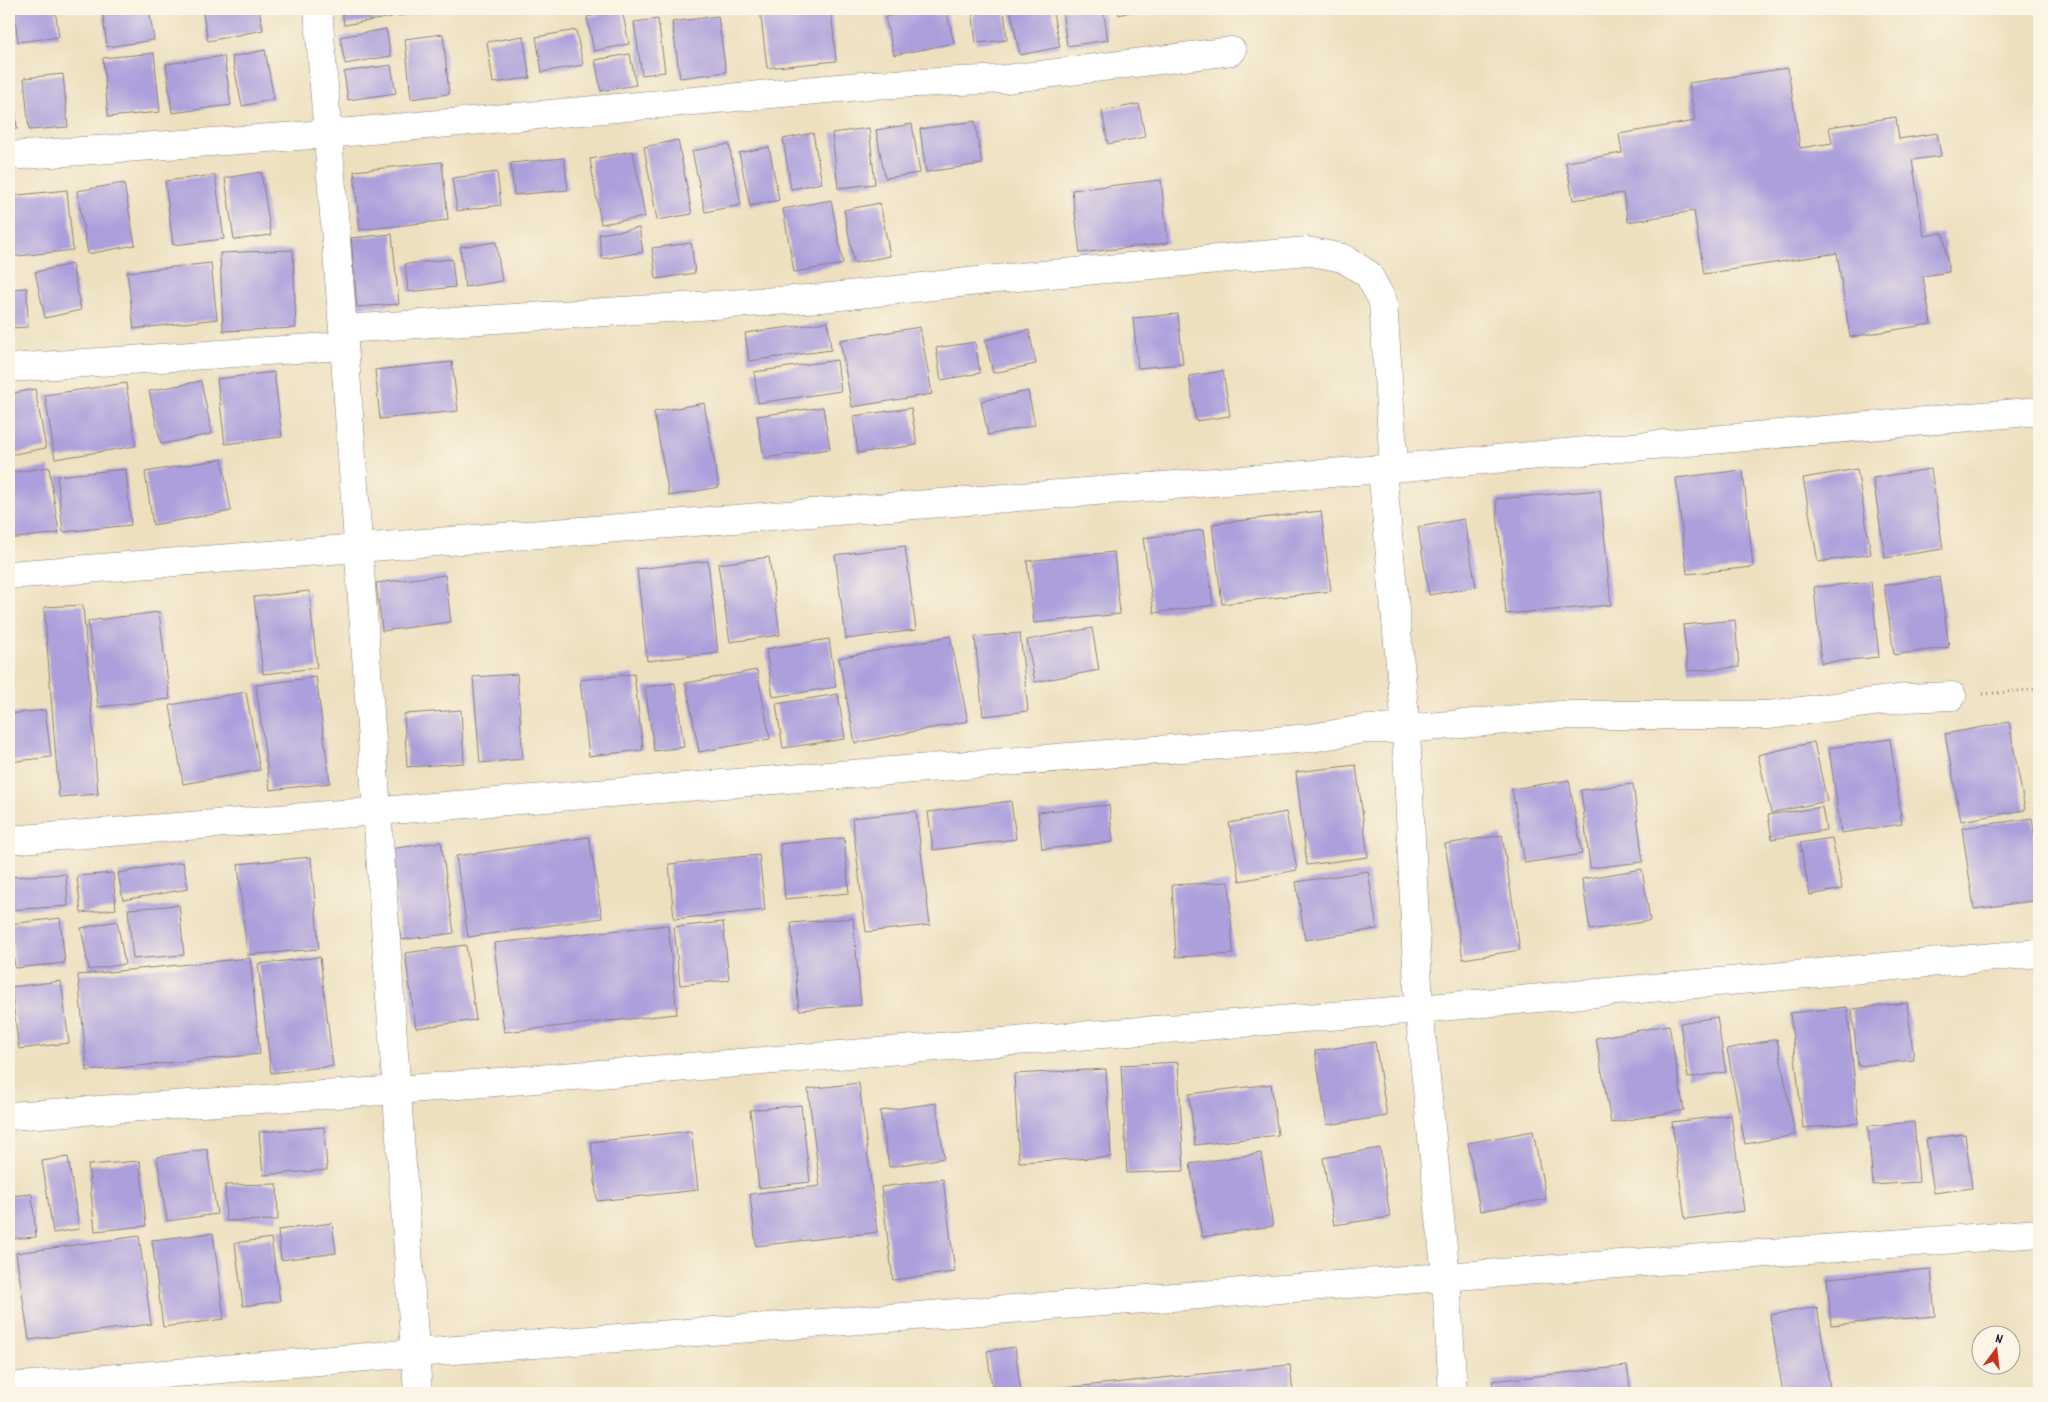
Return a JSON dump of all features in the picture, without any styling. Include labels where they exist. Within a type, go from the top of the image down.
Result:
[{"type":"street","points":[[318,9],[418,1393]]},
{"type":"street","points":[[9,156],[327,134],[872,85],[1006,80],[1232,51]]},
{"type":"street","points":[[9,368],[822,298],[996,278],[1307,251],[1343,258],[1368,274],[1383,301],[1388,468],[1406,729],[1418,1009],[1446,1277],[1453,1393]]},
{"type":"street","points":[[9,575],[1388,468],[2039,411]]},
{"type":"street","points":[[9,840],[1311,738],[1364,729],[1406,729],[1561,716],[1768,715],[1906,698],[1952,696]]},
{"type":"street","points":[[9,1116],[397,1090],[1418,1009],[2039,953]]},
{"type":"street","points":[[9,1387],[416,1353],[2039,1233]]},
{"type":"path","points":[[1952,696],[2039,689]]},
{"type":"building","points":[[14,9],[55,9],[59,37],[18,42]]},
{"type":"building","points":[[102,9],[149,9],[154,40],[107,47]]},
{"type":"building","points":[[202,9],[259,9],[263,30],[208,41]]},
{"type":"building","points":[[342,9],[391,9],[392,17],[344,25]]},
{"type":"building","points":[[398,9],[436,9],[436,11],[398,16]]},
{"type":"building","points":[[760,9],[831,9],[836,61],[767,68]]},
{"type":"building","points":[[924,9],[946,9],[954,43],[894,55],[885,17]]},
{"type":"building","points":[[972,9],[1004,9],[1007,40],[976,43]]},
{"type":"building","points":[[1010,9],[1052,9],[1060,47],[1020,55]]},
{"type":"building","points":[[1062,9],[1103,9],[1108,40],[1067,46]]},
{"type":"building","points":[[1118,9],[1140,9],[1119,15]]},
{"type":"building","points":[[622,10],[629,44],[594,51],[587,17]]},
{"type":"building","points":[[718,16],[726,72],[680,78],[672,22]]},
{"type":"building","points":[[658,19],[665,72],[642,75],[634,22]]},
{"type":"building","points":[[386,29],[391,56],[345,64],[340,37]]},
{"type":"building","points":[[576,30],[583,65],[542,72],[536,37]]},
{"type":"building","points":[[443,34],[449,94],[411,99],[405,39]]},
{"type":"building","points":[[523,36],[530,78],[493,83],[487,42]]},
{"type":"building","points":[[265,50],[274,99],[242,106],[232,57]]},
{"type":"building","points":[[154,53],[160,112],[108,117],[103,58]]},
{"type":"building","points":[[630,54],[636,85],[601,91],[595,60]]},
{"type":"building","points":[[224,56],[231,105],[172,113],[166,64]]},
{"type":"building","points":[[391,65],[396,93],[348,100],[344,72]]},
{"type":"building","points":[[1788,68],[1800,148],[1832,143],[1829,127],[1896,117],[1899,139],[1937,133],[1941,156],[1912,160],[1924,236],[1943,233],[1949,272],[1923,276],[1931,324],[1850,337],[1837,253],[1704,274],[1694,211],[1628,222],[1623,193],[1573,200],[1566,162],[1622,153],[1619,134],[1695,121],[1689,83]]},
{"type":"building","points":[[63,74],[68,127],[29,130],[24,78]]},
{"type":"building","points":[[9,75],[12,75],[17,129],[9,130]]},
{"type":"building","points":[[1139,104],[1145,137],[1108,144],[1102,111]]},
{"type":"building","points":[[975,121],[982,164],[926,172],[920,129]]},
{"type":"building","points":[[912,124],[920,173],[885,178],[876,130]]},
{"type":"building","points":[[869,128],[875,184],[838,188],[832,133]]},
{"type":"building","points":[[813,133],[822,183],[791,189],[783,139]]},
{"type":"building","points":[[678,140],[692,214],[657,220],[644,147]]},
{"type":"building","points":[[729,144],[741,205],[705,212],[692,151]]},
{"type":"building","points":[[769,147],[779,200],[750,206],[739,153]]},
{"type":"building","points":[[633,151],[645,217],[601,224],[590,159]]},
{"type":"building","points":[[564,158],[568,190],[514,195],[511,163]]},
{"type":"building","points":[[442,162],[448,220],[360,230],[354,171]]},
{"type":"building","points":[[261,172],[271,235],[234,240],[225,178]]},
{"type":"building","points":[[497,172],[501,205],[457,211],[452,178]]},
{"type":"building","points":[[215,175],[224,239],[173,245],[165,181]]},
{"type":"building","points":[[1161,180],[1168,243],[1080,253],[1072,190]]},
{"type":"building","points":[[124,183],[135,245],[88,254],[77,191]]},
{"type":"building","points":[[67,190],[73,250],[9,257],[9,196]]},
{"type":"building","points":[[831,200],[843,264],[794,272],[783,209]]},
{"type":"building","points":[[880,203],[890,256],[854,263],[844,210]]},
{"type":"building","points":[[639,228],[643,252],[602,259],[599,234]]},
{"type":"building","points":[[392,234],[399,304],[357,307],[351,238]]},
{"type":"building","points":[[496,242],[502,281],[465,287],[460,247]]},
{"type":"building","points":[[691,243],[695,273],[656,279],[652,248]]},
{"type":"building","points":[[293,250],[296,328],[223,331],[220,253]]},
{"type":"building","points":[[452,259],[455,287],[408,292],[405,264]]},
{"type":"building","points":[[211,263],[217,319],[134,329],[127,272]]},
{"type":"building","points":[[72,264],[81,310],[45,318],[35,272]]},
{"type":"building","points":[[27,288],[28,327],[9,328],[9,289]]},
{"type":"building","points":[[1178,314],[1183,364],[1138,368],[1133,318]]},
{"type":"building","points":[[828,322],[831,350],[749,361],[745,333]]},
{"type":"building","points":[[920,327],[932,394],[852,407],[840,340]]},
{"type":"building","points":[[1029,330],[1036,364],[993,373],[985,340]]},
{"type":"building","points":[[975,342],[980,373],[941,380],[936,348]]},
{"type":"building","points":[[837,360],[841,391],[758,403],[754,372]]},
{"type":"building","points":[[452,362],[458,411],[380,419],[375,370]]},
{"type":"building","points":[[1223,371],[1230,416],[1196,421],[1189,376]]},
{"type":"building","points":[[274,372],[282,437],[225,444],[217,379]]},
{"type":"building","points":[[201,381],[212,434],[161,444],[149,391]]},
{"type":"building","points":[[126,383],[136,446],[55,459],[45,395]]},
{"type":"building","points":[[35,389],[46,448],[9,455],[9,394]]},
{"type":"building","points":[[1028,391],[1035,425],[988,435],[981,401]]},
{"type":"building","points":[[704,403],[719,487],[669,496],[654,412]]},
{"type":"building","points":[[823,407],[830,449],[764,458],[757,416]]},
{"type":"building","points":[[911,408],[917,445],[858,453],[853,416]]},
{"type":"building","points":[[222,459],[231,511],[153,525],[145,472]]},
{"type":"building","points":[[49,467],[59,533],[9,539],[9,473]]},
{"type":"building","points":[[126,469],[131,525],[63,532],[57,476]]},
{"type":"building","points":[[1857,469],[1871,554],[1818,562],[1803,478]]},
{"type":"building","points":[[1931,469],[1943,549],[1885,558],[1873,478]]},
{"type":"building","points":[[1743,470],[1753,567],[1687,574],[1676,478]]},
{"type":"building","points":[[1600,490],[1611,605],[1506,614],[1496,499]]},
{"type":"building","points":[[1321,511],[1331,591],[1222,604],[1212,524]]},
{"type":"building","points":[[1464,519],[1476,587],[1429,595],[1418,527]]},
{"type":"building","points":[[1203,530],[1213,605],[1154,613],[1143,538]]},
{"type":"building","points":[[905,546],[916,630],[846,639],[835,555]]},
{"type":"building","points":[[1114,552],[1120,614],[1034,623],[1027,561]]},
{"type":"building","points":[[769,557],[780,635],[730,642],[718,564]]},
{"type":"building","points":[[708,561],[718,653],[647,661],[637,569]]},
{"type":"building","points":[[445,575],[451,622],[382,631],[376,583]]},
{"type":"building","points":[[1939,577],[1949,647],[1894,655],[1884,585]]},
{"type":"building","points":[[1871,582],[1879,657],[1821,663],[1814,587]]},
{"type":"building","points":[[309,591],[317,668],[263,674],[254,597]]},
{"type":"building","points":[[83,605],[98,794],[59,797],[44,607]]},
{"type":"building","points":[[159,612],[170,699],[98,707],[88,621]]},
{"type":"building","points":[[1735,620],[1739,667],[1688,671],[1683,625]]},
{"type":"building","points":[[1092,628],[1099,670],[1035,682],[1027,640]]},
{"type":"building","points":[[1020,633],[1028,711],[983,716],[975,637]]},
{"type":"building","points":[[950,636],[968,721],[855,743],[839,658]]},
{"type":"building","points":[[829,639],[836,687],[773,697],[766,649]]},
{"type":"building","points":[[757,670],[770,739],[699,752],[686,683]]},
{"type":"building","points":[[517,674],[523,759],[480,763],[473,677]]},
{"type":"building","points":[[634,674],[643,750],[589,756],[580,680]]},
{"type":"building","points":[[316,677],[330,783],[270,790],[256,685]]},
{"type":"building","points":[[675,683],[684,747],[654,751],[645,687]]},
{"type":"building","points":[[246,692],[260,770],[183,784],[170,705]]},
{"type":"building","points":[[838,694],[845,739],[783,748],[776,704]]},
{"type":"building","points":[[45,710],[51,757],[9,762],[9,714]]},
{"type":"building","points":[[461,710],[464,763],[407,767],[404,714]]},
{"type":"building","points":[[2009,722],[2025,810],[1961,821],[1945,734]]},
{"type":"building","points":[[1890,739],[1902,824],[1841,833],[1829,748]]},
{"type":"building","points":[[1814,742],[1827,801],[1771,813],[1758,755]]},
{"type":"building","points":[[1356,765],[1368,857],[1307,865],[1296,772]]},
{"type":"building","points":[[1569,780],[1582,854],[1525,863],[1512,789]]},
{"type":"building","points":[[1633,784],[1643,862],[1590,868],[1581,790]]},
{"type":"building","points":[[1011,801],[1016,839],[933,850],[928,812]]},
{"type":"building","points":[[1109,805],[1113,842],[1042,849],[1038,812]]},
{"type":"building","points":[[1822,807],[1826,830],[1772,839],[1768,815]]},
{"type":"building","points":[[916,811],[930,925],[866,932],[852,818]]},
{"type":"building","points":[[1286,812],[1297,870],[1240,881],[1229,823]]},
{"type":"building","points":[[2032,818],[2039,867],[2039,900],[1974,909],[1962,828]]},
{"type":"building","points":[[1502,835],[1520,950],[1463,959],[1445,844]]},
{"type":"building","points":[[589,837],[602,918],[468,937],[456,856]]},
{"type":"building","points":[[844,838],[849,893],[785,899],[780,844]]},
{"type":"building","points":[[1832,838],[1842,889],[1810,895],[1800,843]]},
{"type":"building","points":[[441,842],[454,933],[401,940],[389,849]]},
{"type":"building","points":[[759,855],[765,910],[674,919],[669,864]]},
{"type":"building","points":[[311,857],[319,949],[247,955],[238,864]]},
{"type":"building","points":[[183,862],[188,889],[123,900],[118,873]]},
{"type":"building","points":[[1642,869],[1650,921],[1590,930],[1582,879]]},
{"type":"building","points":[[1368,871],[1377,929],[1305,940],[1296,882]]},
{"type":"building","points":[[113,873],[116,909],[81,913],[77,876]]},
{"type":"building","points":[[66,874],[68,906],[9,910],[9,877]]},
{"type":"building","points":[[1229,882],[1233,954],[1176,957],[1172,885]]},
{"type":"building","points":[[179,905],[184,955],[133,959],[128,909]]},
{"type":"building","points":[[60,918],[65,963],[15,968],[10,924]]},
{"type":"building","points":[[853,918],[861,1005],[799,1010],[791,923]]},
{"type":"building","points":[[117,921],[125,964],[89,970],[81,928]]},
{"type":"building","points":[[723,922],[729,980],[680,985],[674,927]]},
{"type":"building","points":[[668,925],[677,1014],[504,1032],[494,943]]},
{"type":"building","points":[[466,945],[476,1020],[416,1028],[405,953]]},
{"type":"building","points":[[320,957],[333,1066],[271,1073],[258,964]]},
{"type":"building","points":[[250,958],[260,1054],[87,1071],[78,975]]},
{"type":"building","points":[[61,981],[69,1043],[19,1049],[11,987]]},
{"type":"building","points":[[1907,1003],[1914,1060],[1858,1066],[1852,1009]]},
{"type":"building","points":[[1847,1007],[1859,1123],[1803,1128],[1790,1013]]},
{"type":"building","points":[[1717,1017],[1726,1072],[1688,1078],[1680,1023]]},
{"type":"building","points":[[1669,1025],[1684,1110],[1611,1123],[1596,1038]]},
{"type":"building","points":[[1777,1039],[1795,1135],[1745,1144],[1727,1049]]},
{"type":"building","points":[[1375,1042],[1387,1116],[1327,1125],[1315,1051]]},
{"type":"building","points":[[1178,1062],[1184,1171],[1127,1173],[1121,1065]]},
{"type":"building","points":[[1106,1069],[1111,1157],[1019,1162],[1014,1074]]},
{"type":"building","points":[[859,1083],[877,1232],[756,1246],[750,1194],[820,1186],[808,1089]]},
{"type":"building","points":[[1271,1084],[1278,1135],[1195,1145],[1189,1094]]},
{"type":"building","points":[[936,1103],[944,1158],[889,1167],[880,1111]]},
{"type":"building","points":[[801,1105],[810,1182],[759,1188],[750,1110]]},
{"type":"building","points":[[1731,1115],[1744,1211],[1685,1219],[1672,1122]]},
{"type":"building","points":[[1914,1122],[1919,1182],[1873,1185],[1868,1126]]},
{"type":"building","points":[[324,1127],[327,1170],[263,1175],[259,1132]]},
{"type":"building","points":[[691,1131],[698,1190],[597,1201],[591,1142]]},
{"type":"building","points":[[1533,1131],[1546,1199],[1480,1211],[1468,1143]]},
{"type":"building","points":[[1965,1134],[1972,1188],[1934,1193],[1926,1139]]},
{"type":"building","points":[[1380,1148],[1390,1217],[1334,1225],[1323,1158]]},
{"type":"building","points":[[207,1149],[217,1214],[167,1221],[157,1157]]},
{"type":"building","points":[[1261,1153],[1273,1226],[1202,1237],[1190,1164]]},
{"type":"building","points":[[68,1157],[79,1229],[53,1233],[42,1161]]},
{"type":"building","points":[[140,1161],[146,1226],[95,1231],[88,1165]]},
{"type":"building","points":[[943,1179],[955,1272],[893,1280],[881,1187]]},
{"type":"building","points":[[277,1184],[278,1220],[226,1221],[225,1185]]},
{"type":"building","points":[[32,1194],[36,1237],[9,1239],[9,1196]]},
{"type":"building","points":[[332,1223],[336,1253],[281,1260],[278,1230]]},
{"type":"building","points":[[213,1233],[224,1319],[163,1327],[152,1240]]},
{"type":"building","points":[[139,1236],[151,1324],[29,1340],[16,1253]]},
{"type":"building","points":[[271,1238],[280,1301],[243,1306],[235,1243]]},
{"type":"building","points":[[1931,1269],[1935,1316],[1831,1325],[1827,1278]]},
{"type":"building","points":[[1817,1307],[1830,1387],[1795,1393],[1783,1393],[1770,1315]]},
{"type":"building","points":[[1015,1347],[1021,1393],[993,1393],[987,1351]]},
{"type":"building","points":[[1290,1365],[1293,1393],[1024,1393],[1024,1392]]},
{"type":"building","points":[[1627,1366],[1631,1393],[1494,1393],[1492,1381]]}]
